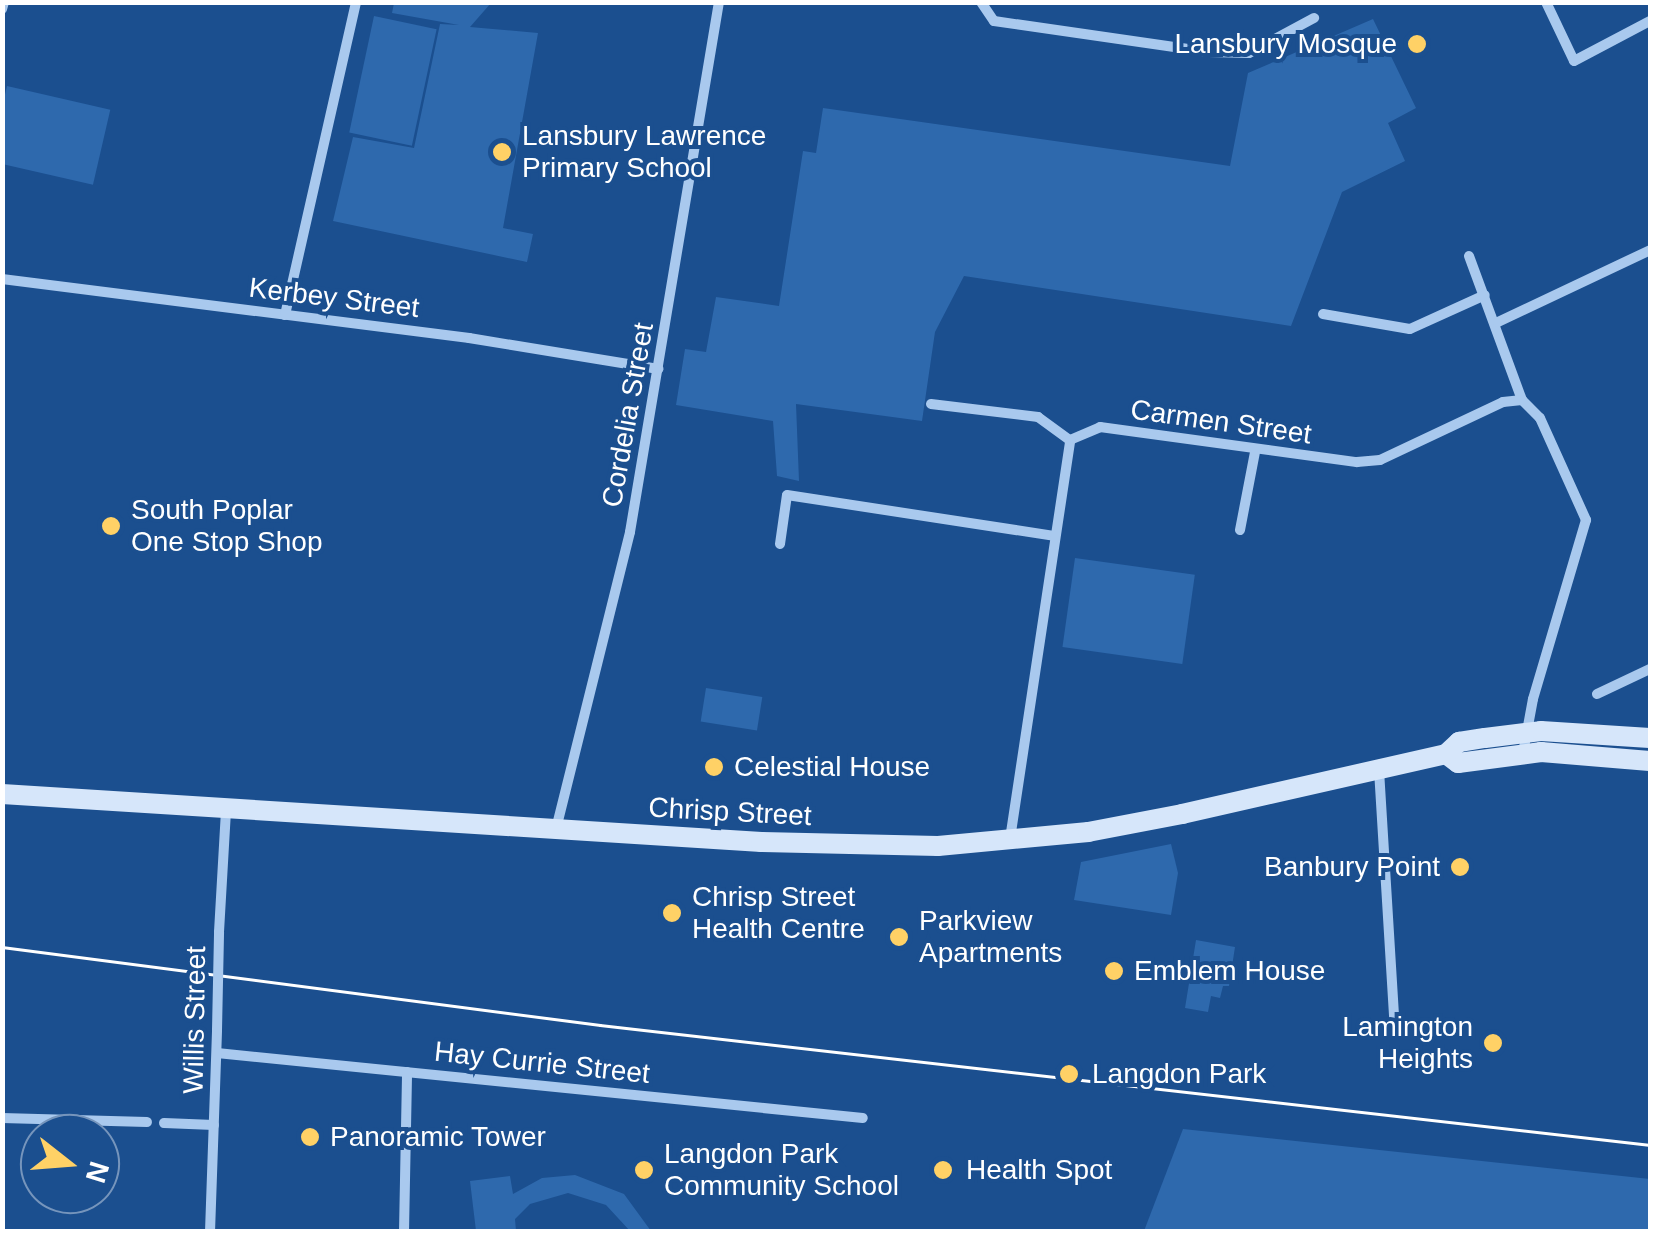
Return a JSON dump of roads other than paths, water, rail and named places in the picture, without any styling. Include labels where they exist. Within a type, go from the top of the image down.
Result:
[{"type":"street","points":[[285,315],[356,2]]},
{"type":"street","name":"Cordelia Street","points":[[556,829],[630,532],[720,2]]},
{"type":"street","points":[[981,2],[994,20],[1209,52],[1249,53],[1314,18]]},
{"type":"street","points":[[1546,2],[1574,61],[1650,22]]},
{"type":"street","points":[[1498,322],[1650,250]]},
{"type":"street","points":[[1469,256],[1498,322],[1522,400],[1537,413],[1586,520],[1525,742]]},
{"type":"street","name":"Kerbey Street","points":[[2,279],[658,369]]},
{"type":"street","points":[[1323,314],[1410,330],[1484,294]]},
{"type":"street","name":"Carmen Street","points":[[1070,440],[1100,427],[1255,452],[1380,460],[1503,402],[1522,400]]},
{"type":"street","points":[[931,404],[1038,417],[1070,440],[1010,842]]},
{"type":"street","points":[[1240,530],[1255,452]]},
{"type":"street","points":[[780,544],[787,495],[1054,536]]},
{"type":"street","points":[[1597,694],[1650,669]]},
{"type":"street","name":"Chrisp Street","points":[[2,794],[838,846],[1010,842],[1182,814],[1446,754],[1458,742],[1525,742],[1574,732],[1650,738]]},
{"type":"street","name":"Chrisp Street","points":[[1525,742],[1572,754],[1650,761]]},
{"type":"street","points":[[1379,770],[1395,1029]]},
{"type":"street","name":"Willis Street","points":[[210,1232],[226,810]]},
{"type":"street","name":"Hay Currie Street","points":[[217,1054],[863,1118]]},
{"type":"street","points":[[404,1232],[406,1072]]},
{"type":"street","points":[[2,1118],[148,1122]]},
{"type":"street","points":[[164,1122],[214,1125]]},
{"type":"tram line","points":[[2,947],[600,1025],[1650,1145]]},
{"type":"place","name":"Lansbury Mosque","points":[[1417,44]]},
{"type":"place","name":"Lansbury Lawrence Primary School","points":[[502,152]]},
{"type":"place","name":"South Poplar One Stop Shop","points":[[111,526]]},
{"type":"place","name":"Celestial House","points":[[714,767]]},
{"type":"place","name":"Banbury Point","points":[[1460,867]]},
{"type":"place","name":"Chrisp Street Health Centre","points":[[672,913]]},
{"type":"place","name":"Parkview Apartments","points":[[899,937]]},
{"type":"place","name":"Emblem House","points":[[1114,971]]},
{"type":"place","name":"Lamington Heights","points":[[1493,1043]]},
{"type":"place","name":"Langdon Park","points":[[1069,1074]]},
{"type":"place","name":"Panoramic Tower","points":[[310,1137]]},
{"type":"place","name":"Langdon Park Community School","points":[[644,1170]]},
{"type":"place","name":"Health Spot","points":[[943,1170]]}]
